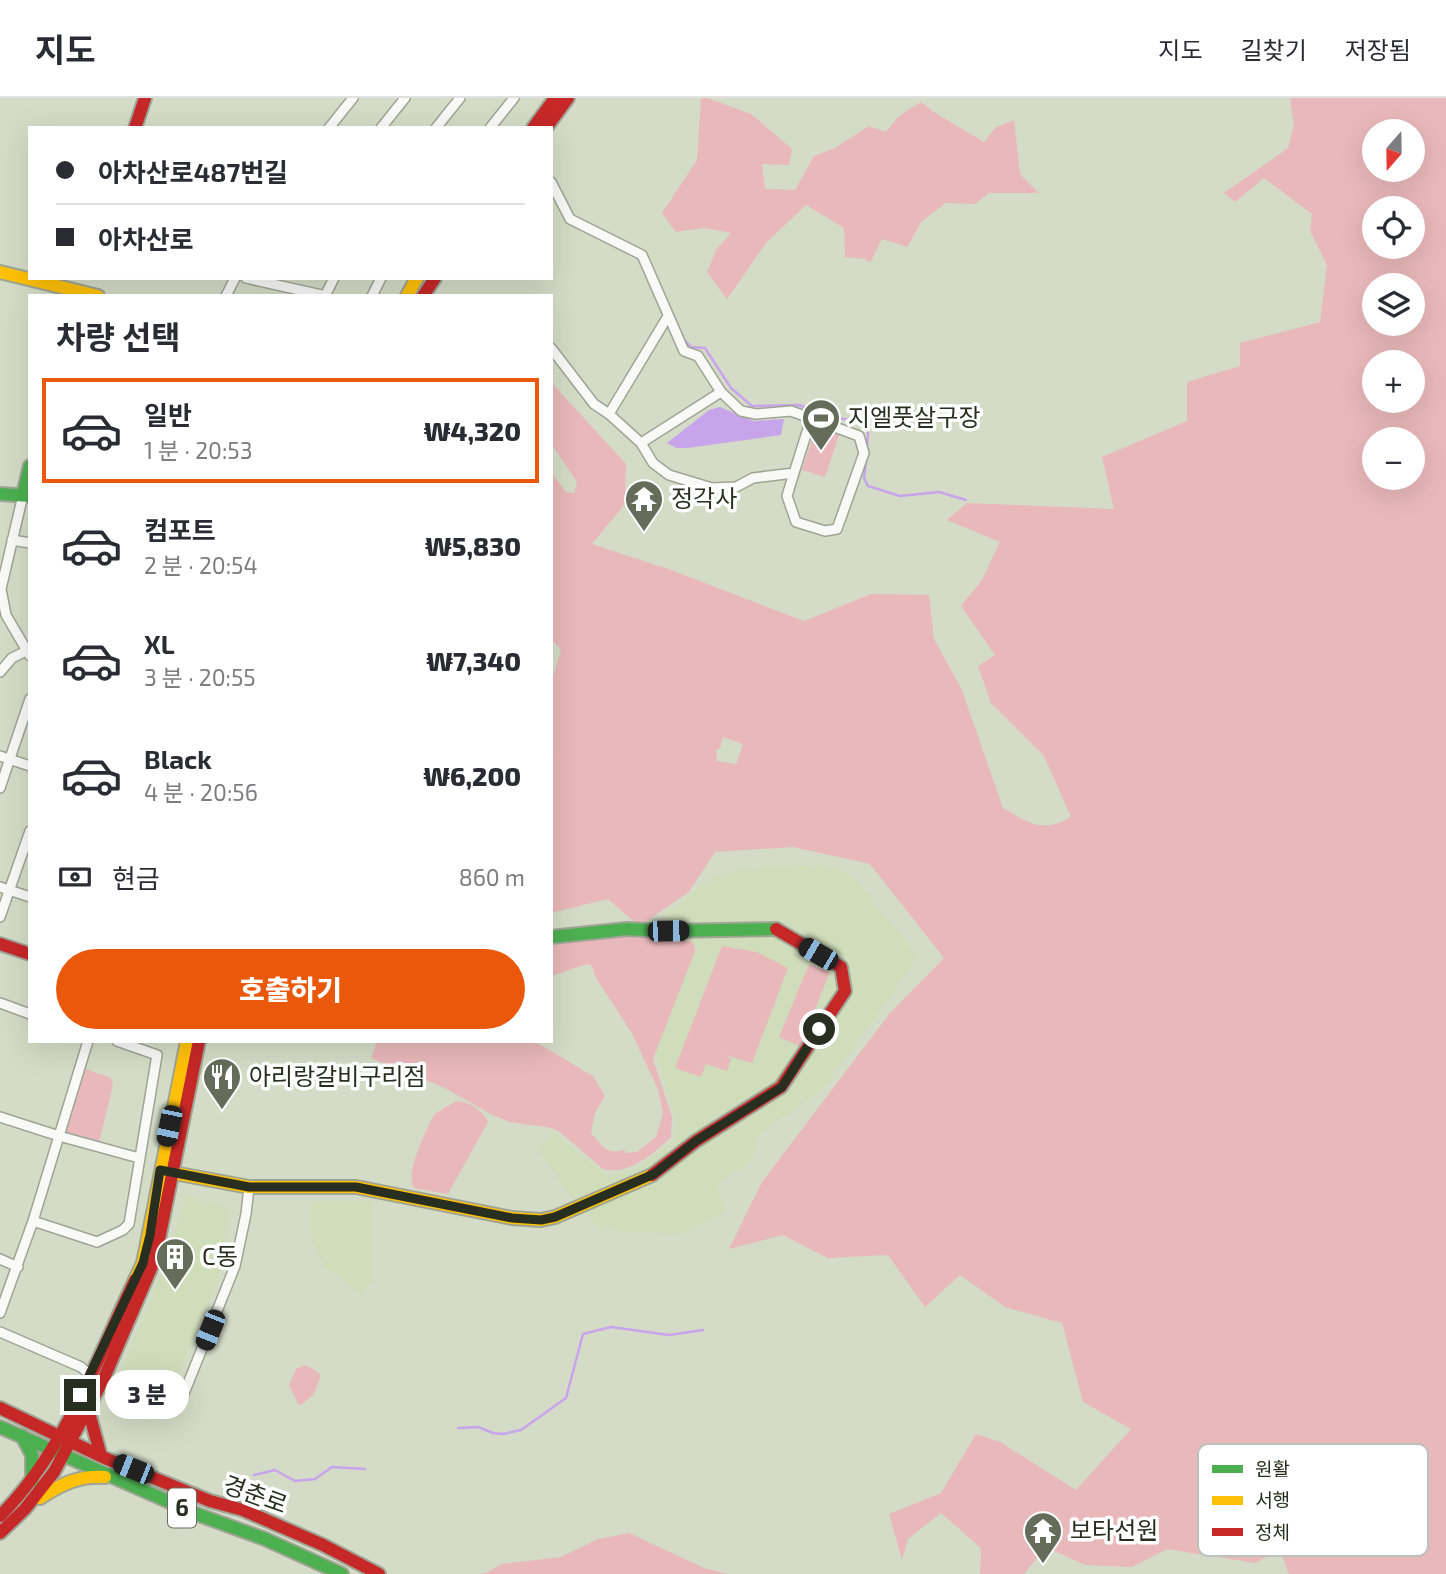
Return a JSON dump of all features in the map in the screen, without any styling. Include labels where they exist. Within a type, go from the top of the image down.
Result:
[{"type":"main road","points":[[136,126],[145,98]]},
{"type":"main road","points":[[534,126],[555,98]]},
{"type":"main road","points":[[547,126],[568,98]]},
{"type":"main road","points":[[0,272],[28,278]]},
{"type":"main road","points":[[38,280],[92,294]]},
{"type":"main road","points":[[0,494],[26,495]]},
{"type":"main road","points":[[166,1172],[249,1187],[356,1187],[512,1218],[541,1220],[555,1217],[654,1174],[696,1141],[782,1087],[845,991],[841,967],[774,928],[678,931],[627,929],[553,937]]},
{"type":"main road","points":[[0,944],[28,953]]},
{"type":"main road","points":[[65,1439],[88,1409],[104,1378],[155,1259],[187,1043]]},
{"type":"main road","points":[[0,1533],[54,1472],[59,1451],[90,1375],[143,1263],[198,1043]]},
{"type":"main road","name":"경춘로","points":[[0,1408],[101,1456],[210,1501],[243,1510],[323,1545],[379,1574]]},
{"type":"main road","points":[[88,1409],[101,1456]]},
{"type":"main road","name":"경춘로","points":[[0,1427],[59,1451],[114,1479],[228,1527],[263,1538],[342,1574]]},
{"type":"main road","points":[[22,1436],[32,1455],[32,1482]]},
{"type":"main road","points":[[2,1510],[32,1482],[59,1451]]},
{"type":"main road","points":[[24,1509],[70,1480],[93,1475],[114,1479]]},
{"type":"street","points":[[333,126],[353,98]]},
{"type":"street","points":[[384,126],[405,98]]},
{"type":"street","points":[[438,126],[460,98]]},
{"type":"street","points":[[491,126],[514,98]]},
{"type":"street","points":[[553,186],[570,219],[642,255],[684,351],[698,356],[721,392],[741,411],[756,414],[791,411],[859,436],[863,453],[836,529],[825,531],[796,522],[787,496],[811,419]]},
{"type":"street","points":[[282,281],[319,294]]},
{"type":"street","points":[[610,414],[668,316]]},
{"type":"street","points":[[553,351],[594,404],[610,414],[641,443],[653,463],[669,475],[712,488],[736,487],[753,478],[794,473]]},
{"type":"street","points":[[641,443],[721,392]]},
{"type":"street","points":[[0,672],[12,658],[28,654],[3,617],[1,589],[26,495]]},
{"type":"street","points":[[12,540],[28,543]]},
{"type":"street","points":[[0,788],[5,758],[28,704]]},
{"type":"street","points":[[5,758],[28,765]]},
{"type":"street","points":[[0,916],[5,888],[28,836]]},
{"type":"street","points":[[5,888],[28,896]]},
{"type":"street","points":[[0,1003],[28,1013]]},
{"type":"street","points":[[0,1313],[33,1221],[87,1043]]},
{"type":"street","points":[[33,1221],[97,1242],[123,1230],[129,1224],[157,1055],[123,1043]]},
{"type":"street","points":[[0,1117],[139,1158]]},
{"type":"street","points":[[183,1396],[235,1266],[249,1187]]},
{"type":"street","points":[[0,1259],[18,1267]]},
{"type":"street","points":[[0,1332],[81,1367],[90,1375]]},
{"type":"shaded area","points":[[701,98],[751,114],[792,149],[789,165],[762,164],[765,189],[795,190],[814,156],[835,148],[869,126],[886,132],[899,116],[921,102],[984,142],[995,128],[1014,120],[1020,174],[1039,193],[989,193],[975,204],[946,203],[922,221],[907,247],[882,239],[870,263],[865,259],[845,257],[844,228],[806,205],[766,243],[727,299],[707,272],[716,250],[731,233],[704,228],[676,232],[662,213],[697,160]]},
{"type":"shaded area","points":[[1290,98],[1446,98],[1446,1574],[1289,1574],[1282,1556],[1428,1556],[1428,1444],[1198,1444],[1198,1554],[1167,1549],[1132,1567],[1085,1565],[1046,1547],[1024,1574],[980,1574],[981,1548],[941,1513],[908,1539],[902,1560],[889,1514],[941,1493],[976,1434],[1000,1442],[1076,1490],[1131,1429],[1083,1402],[1062,1323],[1005,1307],[960,1275],[925,1307],[888,1255],[828,1258],[783,1235],[729,1249],[762,1182],[890,1013],[944,958],[870,864],[793,847],[715,852],[689,892],[639,926],[608,899],[553,913],[553,676],[561,650],[553,641],[553,475],[566,492],[574,493],[577,482],[553,446],[553,384],[626,464],[625,504],[592,544],[671,570],[804,621],[871,594],[929,595],[934,639],[962,690],[1003,808],[1036,824],[1052,825],[1071,817],[1044,756],[991,703],[978,666],[995,655],[961,606],[982,580],[1000,542],[947,520],[967,503],[1114,509],[1102,457],[1187,421],[1187,382],[1240,366],[1240,343],[1320,322],[1327,265],[1310,231],[1312,214],[1264,178],[1235,202],[1224,193],[1288,148],[1294,125]],"holes":[[[723,737],[743,744],[736,764],[717,761],[716,750],[720,748]]]},
{"type":"shaded area","points":[[720,407],[754,421],[784,419],[781,435],[688,448],[676,448],[667,443],[709,410]]},
{"type":"shaded area","name":"지엘풋살구장","points":[[816,427],[839,435],[825,477],[802,470]]},
{"type":"shaded area","points":[[822,865],[852,875],[918,956],[820,1092],[757,1135],[753,1160],[717,1185],[725,1212],[683,1234],[601,1230],[570,1196],[538,1148],[554,1132],[607,1176],[635,1169],[673,1141],[677,1125],[651,1036],[662,916],[706,882],[738,869]]},
{"type":"shaded area","points":[[629,936],[690,941],[694,944],[695,951],[653,1059],[672,1117],[671,1137],[640,1162],[622,1169],[603,1169],[552,1128],[510,1122],[492,1115],[445,1088],[371,1058],[376,1043],[537,1043],[593,1076],[605,1096],[595,1113],[591,1133],[608,1150],[637,1152],[656,1137],[663,1113],[658,1089],[631,1032],[596,978],[592,966],[587,964],[553,975],[553,945]]},
{"type":"shaded area","points":[[722,946],[757,952],[788,968],[752,1063],[725,1055],[731,1059],[727,1071],[706,1064],[701,1077],[675,1068]]},
{"type":"shaded area","points":[[809,964],[830,972],[800,1046],[779,1037]]},
{"type":"shaded area","points":[[80,1067],[111,1078],[113,1085],[98,1147],[59,1136]]},
{"type":"shaded area","points":[[456,1101],[475,1107],[488,1122],[448,1194],[414,1188],[414,1164],[431,1120],[436,1113]]},
{"type":"shaded area","points":[[186,1196],[230,1209],[223,1265],[205,1314],[167,1399],[140,1397],[114,1387],[150,1303]]},
{"type":"shaded area","points":[[311,1201],[372,1201],[372,1280],[362,1295],[325,1267],[311,1238]]},
{"type":"shaded area","points":[[305,1365],[321,1376],[313,1395],[301,1405],[289,1385],[296,1369]]},
{"type":"shaded area","points":[[629,1533],[704,1568],[728,1574],[479,1574],[502,1564],[561,1557],[598,1539]]},
{"type":"shaded area","points":[[1211,1556],[1268,1556],[1255,1563]]},
{"type":"waterway","points":[[682,337],[691,347],[705,348],[731,388],[752,406],[799,405],[836,418],[859,421],[868,432],[867,448]]},
{"type":"waterway","points":[[866,461],[864,478],[868,486],[900,496],[939,492],[966,500]]},
{"type":"waterway","points":[[458,1428],[478,1427],[503,1434],[521,1430],[566,1398],[583,1334],[611,1327],[669,1335],[703,1330]]},
{"type":"waterway","points":[[254,1475],[275,1470],[295,1481],[315,1479],[332,1467],[365,1469]]},
{"type":"traffic: fast","points":[[23,495],[28,474]]},
{"type":"traffic: fast","points":[[0,494],[28,496]]},
{"type":"traffic: fast","points":[[553,937],[627,929],[776,929]]},
{"type":"traffic: fast","points":[[0,1427],[199,1515],[265,1539],[342,1574]]},
{"type":"traffic: fast","points":[[22,1436],[32,1455],[32,1481]]},
{"type":"traffic: slow","points":[[0,272],[28,279]]},
{"type":"traffic: slow","points":[[33,280],[90,294]]},
{"type":"traffic: slow","points":[[408,294],[416,280]]},
{"type":"traffic: slow","points":[[135,1280],[143,1263],[187,1043]]},
{"type":"traffic: slow","points":[[163,1171],[249,1187],[356,1187],[512,1218],[541,1220],[555,1217],[652,1175]]},
{"type":"traffic: slow","points":[[40,1498],[71,1482],[87,1477],[105,1477]]},
{"type":"traffic: jam","points":[[136,126],[145,98]]},
{"type":"traffic: jam","points":[[534,126],[555,98]]},
{"type":"traffic: jam","points":[[547,126],[568,98]]},
{"type":"traffic: jam","points":[[424,294],[434,280]]},
{"type":"traffic: jam","points":[[652,1175],[696,1141],[781,1087],[845,991],[841,967],[776,929]]},
{"type":"traffic: jam","points":[[0,944],[28,953]]},
{"type":"traffic: jam","points":[[0,1533],[25,1509],[54,1472],[104,1378],[155,1259],[199,1043]]},
{"type":"traffic: jam","points":[[0,1516],[23,1491],[61,1435],[135,1280]]},
{"type":"traffic: jam","points":[[0,1408],[107,1459],[210,1501],[243,1510],[323,1545],[379,1574]]},
{"type":"traffic: jam","points":[[88,1409],[101,1456]]},
{"type":"place","name":"지엘풋살구장","points":[[821,452]]},
{"type":"place","name":"정각사","points":[[644,533]]},
{"type":"place","name":"아리랑갈비구리점","points":[[222,1111]]},
{"type":"place","name":"C동","points":[[175,1291]]},
{"type":"place","name":"보타선원","points":[[1043,1565]]},
{"type":"route","points":[[80,1395],[143,1263],[160,1170],[249,1187],[356,1187],[512,1218],[541,1220],[580,1207],[654,1174],[696,1141],[782,1087],[819,1029]]}]
